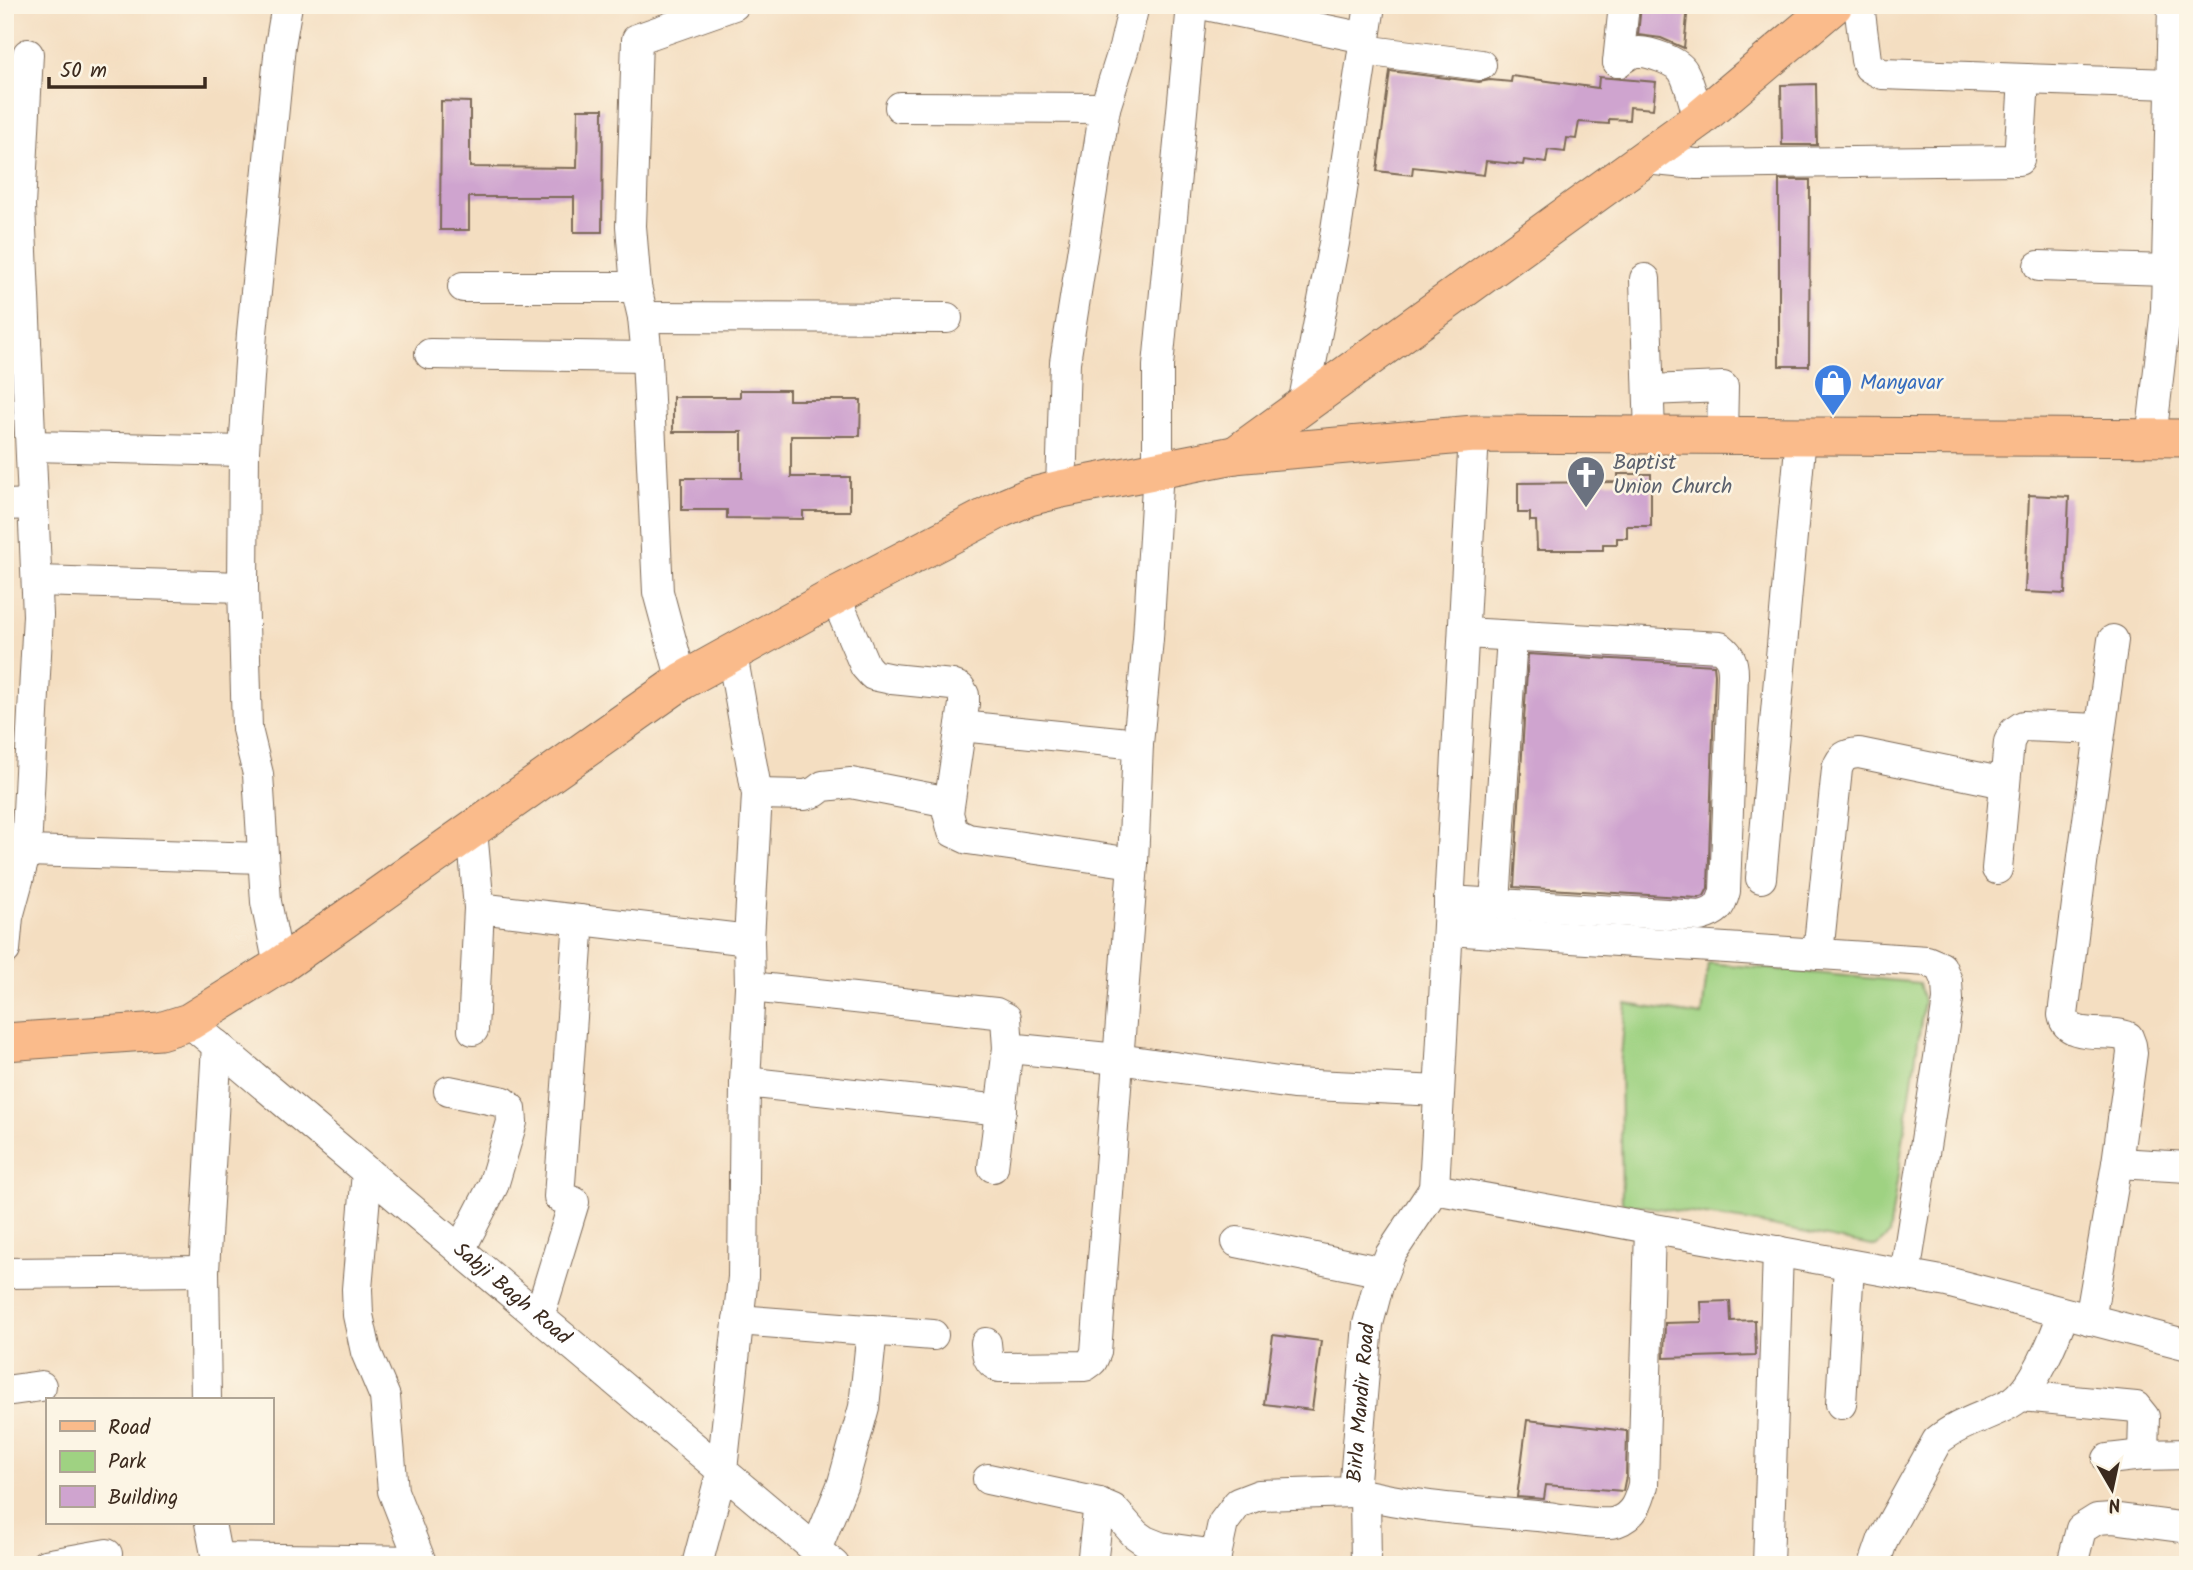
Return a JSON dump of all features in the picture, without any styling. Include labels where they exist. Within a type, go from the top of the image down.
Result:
[{"type":"main road","points":[[1234,455],[1699,119],[1816,13]]},
{"type":"main road","points":[[5,1042],[160,1031],[189,1022],[279,966],[682,681],[835,596],[1000,509],[1029,497],[1234,455],[1474,434],[2188,438]]},
{"type":"street","points":[[279,966],[266,902],[258,774],[247,729],[244,700],[244,451],[262,223],[280,46],[287,5]]},
{"type":"street","points":[[682,681],[658,592],[647,357],[643,317],[636,287],[631,226],[638,40],[734,5]]},
{"type":"street","points":[[1061,489],[1065,362],[1105,108],[1135,5]]},
{"type":"street","points":[[986,1343],[988,1359],[999,1367],[1085,1366],[1093,1361],[1096,1352],[1133,863],[1138,744],[1148,639],[1158,469],[1158,366],[1192,5]]},
{"type":"street","points":[[1206,5],[1364,44],[1481,65]]},
{"type":"street","points":[[1303,405],[1334,243],[1370,5]]},
{"type":"street","points":[[1624,5],[1618,62],[1638,52],[1647,52],[1678,64],[1684,73],[1699,119]]},
{"type":"street","points":[[1859,5],[1866,60],[1874,71],[1882,74],[2171,84]]},
{"type":"street","points":[[2151,439],[2166,309],[2173,5]]},
{"type":"street","points":[[5,950],[8,917],[26,851],[38,615],[37,580],[19,505],[31,446],[20,206],[13,162],[28,54]]},
{"type":"street","points":[[1645,159],[1696,164],[2019,160],[2024,79]]},
{"type":"street","points":[[900,107],[1105,108]]},
{"type":"street","points":[[2039,266],[2167,270]]},
{"type":"street","points":[[1645,279],[1650,435]]},
{"type":"street","points":[[463,287],[636,287]]},
{"type":"street","points":[[643,317],[947,318]]},
{"type":"street","points":[[430,354],[647,357]]},
{"type":"street","points":[[1649,390],[1723,387],[1722,436]]},
{"type":"street","points":[[1474,434],[1434,1189],[1947,1282],[2188,1345]]},
{"type":"street","points":[[1761,878],[1801,436]]},
{"type":"street","points":[[31,446],[244,451]]},
{"type":"street","points":[[37,580],[243,587]]},
{"type":"street","points":[[835,596],[865,666],[873,675],[951,685],[960,688],[964,695],[947,813],[953,832],[968,839],[1133,863]]},
{"type":"street","points":[[1449,916],[1495,903],[1700,916],[1714,913],[1722,905],[1724,891],[1733,674],[1733,663],[1729,654],[1720,647],[1464,633]]},
{"type":"street","points":[[1495,903],[1512,636]]},
{"type":"street","points":[[1874,1565],[1883,1539],[1937,1441],[1946,1433],[2011,1404],[2021,1396],[2051,1344],[2076,1316],[2117,1163],[2131,1045],[2128,1037],[2120,1033],[2078,1032],[2069,1028],[2063,1015],[2113,640]]},
{"type":"street","points":[[697,1565],[722,1470],[743,1277],[745,1082],[750,987],[748,940],[757,793],[732,654]]},
{"type":"street","points":[[961,726],[1138,744]]},
{"type":"street","points":[[1997,869],[2009,742],[2014,732],[2023,726],[2100,729]]},
{"type":"street","points":[[1818,954],[1840,759],[1848,754],[1859,753],[2005,783]]},
{"type":"street","points":[[757,793],[805,795],[823,786],[851,783],[949,802]]},
{"type":"street","points":[[472,830],[479,908],[473,1030]]},
{"type":"street","points":[[26,851],[263,858]]},
{"type":"street","points":[[479,908],[748,940]]},
{"type":"street","points":[[1449,916],[1818,954],[1927,961],[1941,967],[1947,981],[1948,1000],[1905,1275]]},
{"type":"street","points":[[540,1317],[574,1202],[559,1197],[579,920]]},
{"type":"street","points":[[750,987],[996,1013],[1006,1018],[1008,1048],[993,1167]]},
{"type":"street","name":"Sabji Bagh Road","points":[[189,1022],[825,1557]]},
{"type":"street","points":[[206,1398],[204,1271],[217,1045]]},
{"type":"street","points":[[1008,1048],[1118,1059],[1293,1084],[1439,1091]]},
{"type":"street","points":[[745,1082],[1000,1110]]},
{"type":"street","points":[[449,1091],[504,1102],[511,1109],[512,1122],[489,1196],[460,1250]]},
{"type":"street","points":[[2117,1163],[2188,1167]]},
{"type":"street","points":[[210,1524],[217,1561],[421,1563],[393,1491],[385,1397],[366,1352],[358,1315],[357,1289],[367,1172]]},
{"type":"street","name":"Birla Mandir Road","points":[[1215,1560],[1223,1523],[1238,1503],[1259,1495],[1359,1494],[1368,1324],[1390,1255],[1434,1189]]},
{"type":"street","points":[[1366,1565],[1359,1494],[1387,1501],[1568,1520],[1614,1522],[1629,1516],[1639,1503],[1643,1485],[1650,1228]]},
{"type":"street","points":[[1237,1242],[1383,1272]]},
{"type":"street","points":[[1768,1565],[1778,1251]]},
{"type":"street","points":[[1841,1404],[1849,1265]]},
{"type":"street","points":[[5,1273],[204,1271]]},
{"type":"street","points":[[738,1320],[933,1335]]},
{"type":"street","points":[[825,1557],[864,1407],[872,1331]]},
{"type":"street","points":[[5,1391],[41,1386]]},
{"type":"street","points":[[2021,1396],[2136,1407],[2144,1417],[2143,1455]]},
{"type":"street","points":[[2108,1458],[2188,1454]]},
{"type":"street","points":[[988,1479],[1099,1503],[1113,1509],[1135,1534],[1145,1541],[1215,1560]]},
{"type":"street","points":[[1092,1565],[1099,1503]]},
{"type":"street","points":[[2072,1565],[2081,1529],[2097,1519],[2112,1518],[2188,1528]]},
{"type":"street","points":[[51,1564],[107,1554]]},
{"type":"green space","points":[[1708,963],[1919,983],[1924,1001],[1889,1235],[1876,1247],[1746,1221],[1622,1203],[1620,1066],[1626,1004],[1702,1016]]},
{"type":"building","points":[[1641,5],[1688,5],[1684,48],[1661,38],[1638,35]]},
{"type":"building","points":[[1390,71],[1479,82],[1511,82],[1512,76],[1598,88],[1599,77],[1656,82],[1653,109],[1630,107],[1629,120],[1609,119],[1609,124],[1579,122],[1576,139],[1567,138],[1565,152],[1548,150],[1546,163],[1524,160],[1523,165],[1486,161],[1484,175],[1413,167],[1412,175],[1377,171]]},
{"type":"building","points":[[1816,84],[1817,145],[1782,145],[1781,85]]},
{"type":"building","points":[[441,101],[470,102],[470,167],[577,168],[578,109],[603,109],[602,232],[574,232],[574,197],[469,197],[469,230],[440,230]]},
{"type":"building","points":[[1779,180],[1810,180],[1809,366],[1779,366]]},
{"type":"building","points":[[740,390],[789,390],[789,400],[861,400],[860,436],[791,436],[791,477],[850,477],[850,511],[803,511],[803,519],[727,518],[727,510],[682,510],[682,478],[742,478],[742,432],[673,432],[673,397],[740,397]]},
{"type":"building","points":[[1618,474],[1651,474],[1651,526],[1627,526],[1627,538],[1617,538],[1617,544],[1603,544],[1603,550],[1537,550],[1536,521],[1530,521],[1530,513],[1518,513],[1518,483],[1618,482]]},
{"type":"building","points":[[2029,495],[2069,497],[2065,594],[2025,592]]},
{"type":"building","points":[[1528,654],[1714,665],[1708,888],[1704,896],[1698,898],[1514,887]]},
{"type":"building","points":[[1730,1301],[1731,1321],[1755,1320],[1756,1355],[1664,1358],[1665,1323],[1702,1322],[1701,1302]]},
{"type":"building","points":[[1273,1335],[1321,1341],[1312,1410],[1264,1404]]},
{"type":"building","points":[[1527,1420],[1627,1431],[1623,1491],[1546,1485],[1544,1499],[1517,1497]]},
{"type":"place","name":"Manyavar","points":[[1833,417]]},
{"type":"place","name":"Baptist Union Church","points":[[1586,509]]}]
